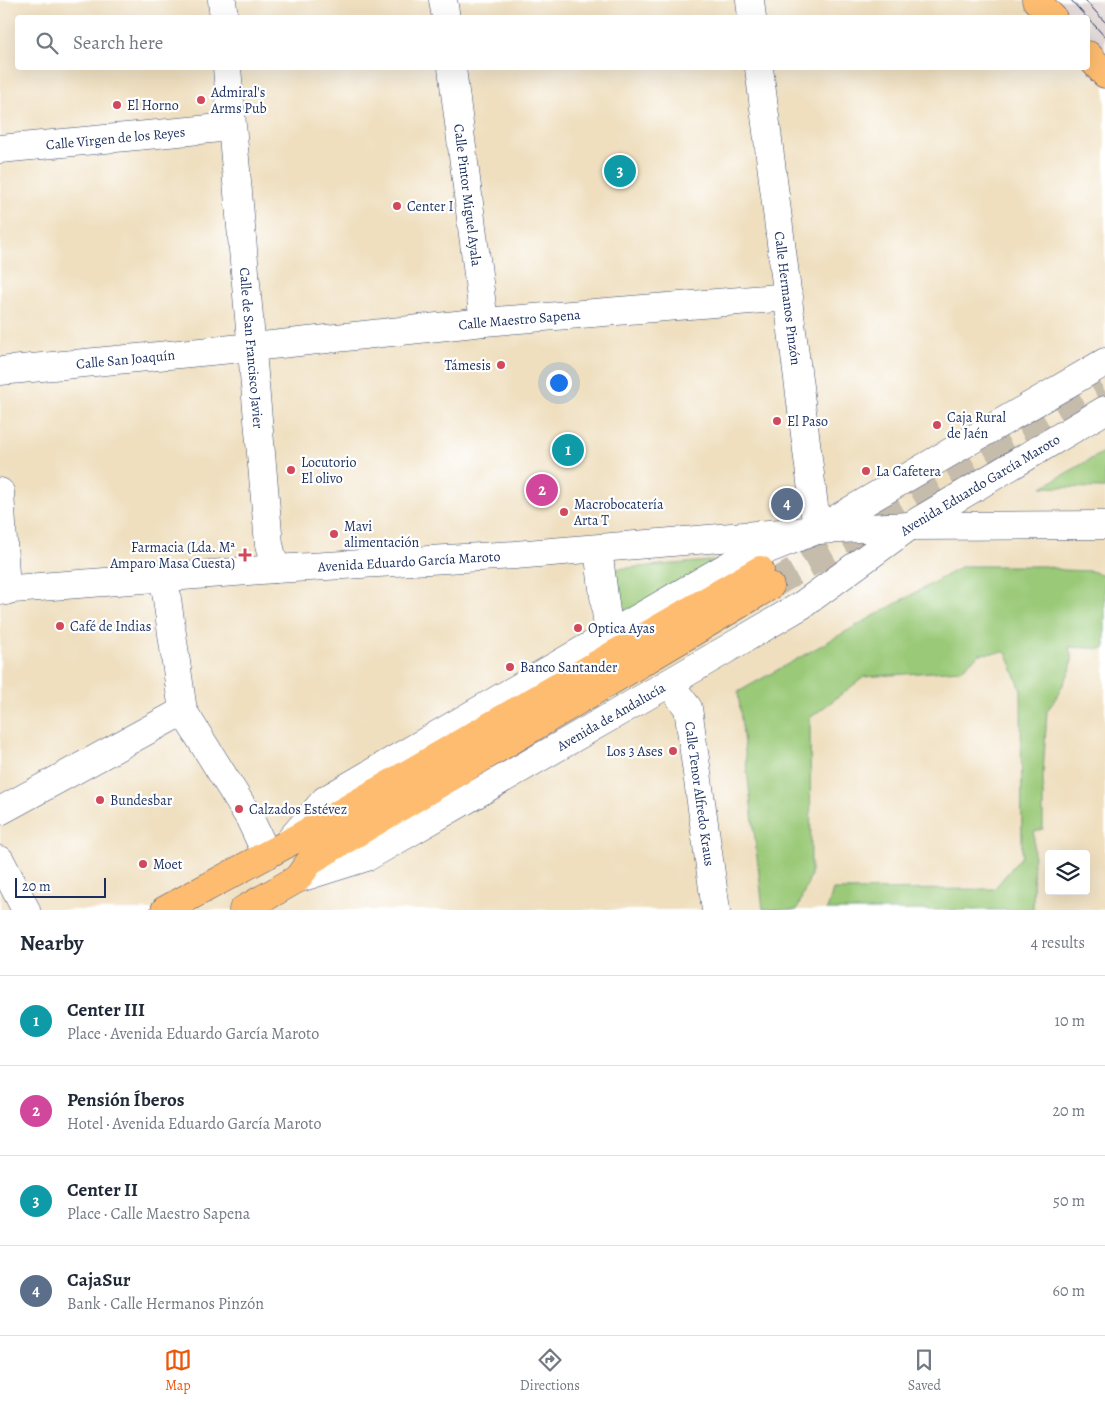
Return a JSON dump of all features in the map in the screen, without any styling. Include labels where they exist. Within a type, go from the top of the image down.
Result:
[{"type":"main road","points":[[1036,0],[1049,15]]},
{"type":"main road","points":[[1090,58],[1105,74]]},
{"type":"main road","name":"Avenida de Andalucía","points":[[165,910],[765,578],[311,860],[297,880],[243,910]]},
{"type":"street","points":[[222,0],[224,15]]},
{"type":"street","points":[[443,0],[446,15]]},
{"type":"street","points":[[750,0],[752,15]]},
{"type":"street","name":"Calle de San Francisco Javier","points":[[227,70],[269,544],[275,569]]},
{"type":"street","name":"Calle Pintor Miguel Ayala","points":[[452,70],[484,322]]},
{"type":"street","name":"Calle Hermanos Pinzón","points":[[759,70],[817,530]]},
{"type":"street","name":"Calle Virgen de los Reyes","points":[[0,149],[231,127]]},
{"type":"street","name":"Calle Maestro Sapena","points":[[253,347],[484,322],[789,297]]},
{"type":"street","name":"Calle San Joaquín","points":[[0,371],[253,347]]},
{"type":"street","name":"Avenida Eduardo García Maroto","points":[[817,530],[1105,362]]},
{"type":"street","name":"Avenida Eduardo García Maroto","points":[[3,590],[275,569],[598,549],[817,530],[910,526],[1105,410]]},
{"type":"street","points":[[0,492],[3,590]]},
{"type":"street","points":[[910,526],[1105,524]]},
{"type":"street","name":"Avenida de Andalucía","points":[[297,880],[367,857],[669,683],[802,606],[910,526]]},
{"type":"street","name":"Avenida de Andalucía","points":[[276,850],[324,800],[734,564],[817,530]]},
{"type":"street","points":[[598,549],[609,635]]},
{"type":"street","points":[[164,578],[183,712],[249,817],[276,850]]},
{"type":"street","name":"Calle Tenor Alfredo Kraus","points":[[669,683],[688,708],[716,910]]},
{"type":"street","points":[[0,811],[183,712]]},
{"type":"street","points":[[0,860],[26,910]]},
{"type":"shaded area","points":[[1053,0],[1098,0],[1105,8],[1105,57],[1090,40],[1090,15],[1067,15]]},
{"type":"green space","points":[[1105,451],[1105,488],[1042,487]]},
{"type":"green space","points":[[721,560],[624,615],[614,569]]},
{"type":"green space","points":[[963,566],[1045,566],[1063,570],[1091,571],[1105,575],[1105,649],[1069,647],[1072,660],[1070,671],[1047,711],[1043,774],[1043,829],[1034,832],[1033,910],[827,910],[833,890],[994,889],[1022,856],[1021,690],[1006,652],[980,654],[960,670],[864,677],[810,718],[811,875],[797,910],[763,909],[738,692]]},
{"type":"tunnel","points":[[770,586],[1105,391]]},
{"type":"tram line","points":[[1071,0],[1084,15]]},
{"type":"tram line","points":[[1085,0],[1105,22]]},
{"type":"tram line","points":[[1090,20],[1105,37]]},
{"type":"place","name":"Admiral's Arms Pub","points":[[201,100]]},
{"type":"place","name":"El Horno","points":[[117,105]]},
{"type":"place","name":"Center II","points":[[620,171]]},
{"type":"place","name":"Center I","points":[[397,206]]},
{"type":"place","name":"Támesis","points":[[501,365]]},
{"type":"place","name":"El Paso","points":[[777,421]]},
{"type":"place","name":"Caja Rural de Jaén","points":[[937,425]]},
{"type":"place","name":"Center III","points":[[568,450]]},
{"type":"place","name":"Locutorio El olivo","points":[[291,470]]},
{"type":"place","name":"La Cafetera","points":[[866,471]]},
{"type":"place","name":"Pensión Íberos","points":[[542,490]]},
{"type":"place","name":"CajaSur","points":[[787,504]]},
{"type":"place","name":"Macrobocatería Arta T","points":[[564,512]]},
{"type":"place","name":"Mavi alimentación","points":[[334,534]]},
{"type":"place","name":"Farmacia (Lda. Mª Amparo Masa Cuesta)","points":[[245,555]]},
{"type":"place","name":"Café de Indias","points":[[60,626]]},
{"type":"place","name":"Optica Ayas","points":[[578,628]]},
{"type":"place","name":"Banco Santander","points":[[510,667]]},
{"type":"place","name":"Los 3 Ases","points":[[673,751]]},
{"type":"place","name":"Bundesbar","points":[[100,800]]},
{"type":"place","name":"Calzados Estévez","points":[[239,809]]},
{"type":"place","name":"Moet","points":[[143,864]]}]
